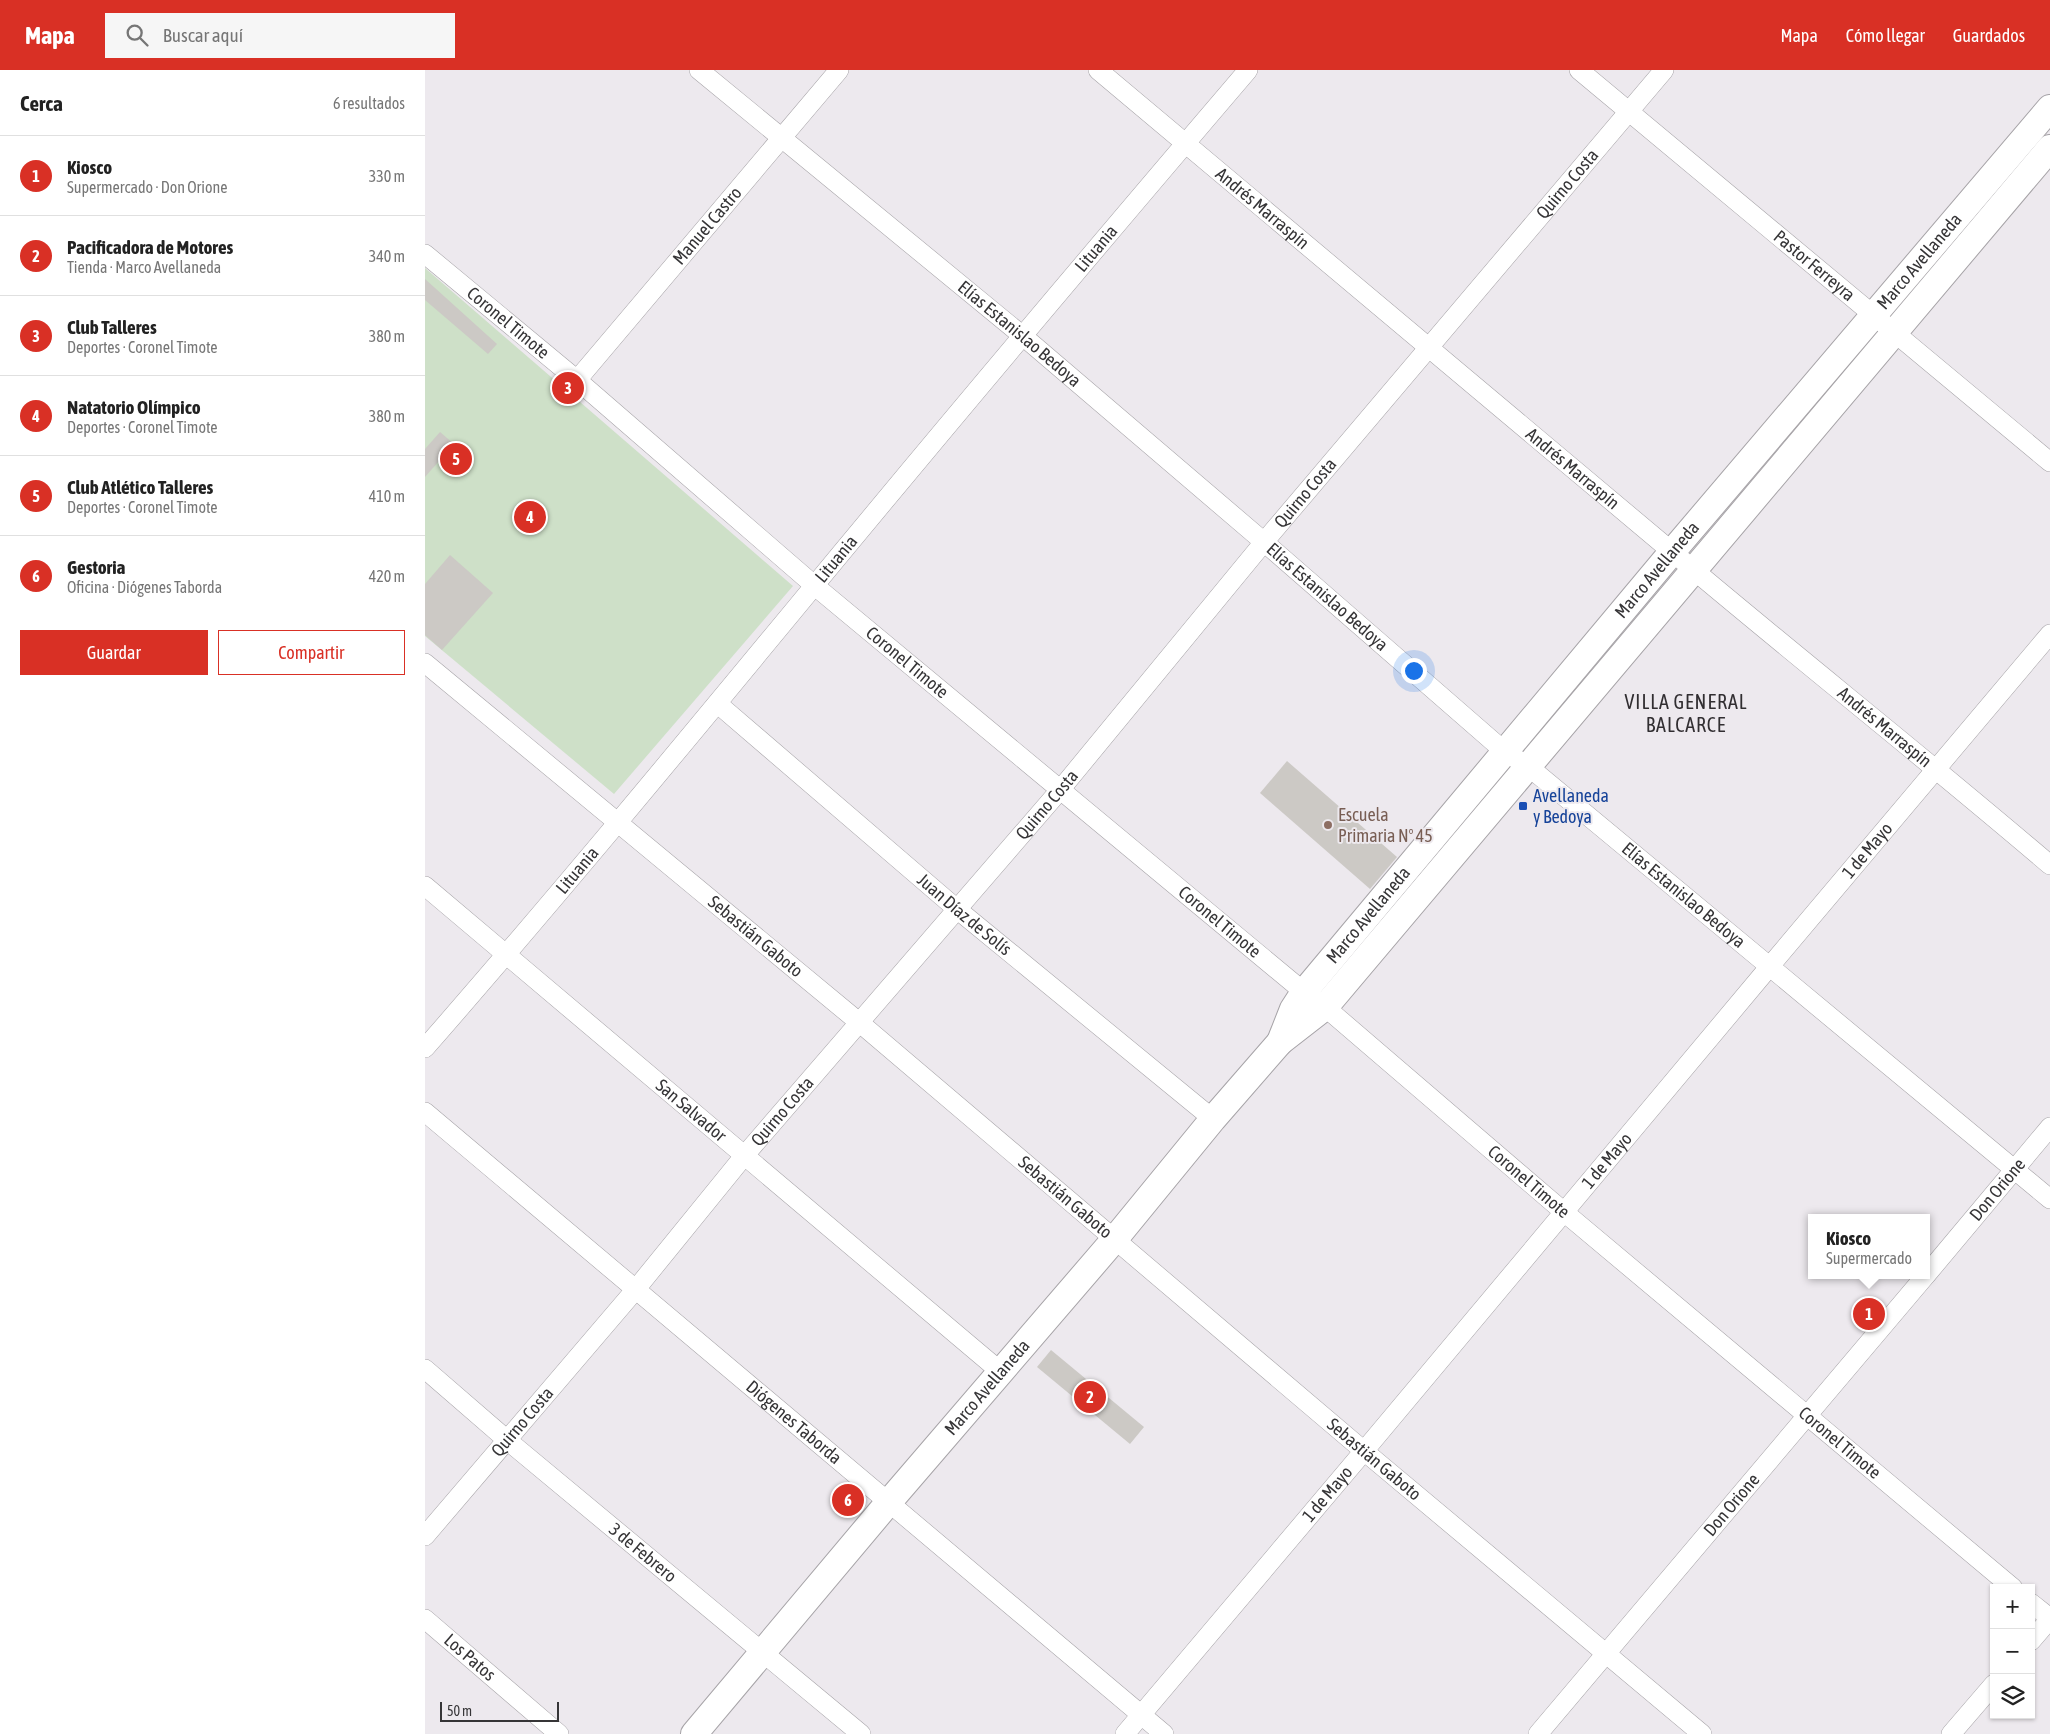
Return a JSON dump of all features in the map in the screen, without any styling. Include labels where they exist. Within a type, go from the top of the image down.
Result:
[{"type":"street","name":"Elías Estanislao Bedoya","points":[[699,70],[1024,337],[1264,542],[1504,751],[1529,767],[2050,1198]]},
{"type":"street","name":"Manuel Castro","points":[[577,380],[839,70]]},
{"type":"street","name":"Andrés Marraspín","points":[[1098,70],[1427,349],[1693,570],[1937,768],[2050,865]]},
{"type":"street","name":"Lituania","points":[[425,1048],[618,823],[1247,70]]},
{"type":"street","name":"Pastor Ferreyra","points":[[1579,70],[2050,462]]},
{"type":"street","name":"Quirno Costa","points":[[425,1536],[636,1289],[744,1156],[1060,790],[1264,542],[1664,70]]},
{"type":"street","name":"Marco Avellaneda","points":[[1280,1042],[1293,1009],[1304,992],[1504,751],[2050,108]]},
{"type":"street","name":"Marco Avellaneda","points":[[694,1734],[764,1653],[888,1503],[1114,1240],[1213,1119],[1280,1042],[1325,1007],[2050,148]]},
{"type":"street","name":"Coronel Timote","points":[[425,254],[577,380],[815,586],[1304,992],[1325,1007],[1564,1212],[2008,1584]]},
{"type":"street","name":"1 de Mayo","points":[[1125,1734],[2050,634]]},
{"type":"street","name":"Sebastián Gaboto","points":[[425,663],[860,1023],[1364,1452],[1702,1734]]},
{"type":"street","name":"Juan Díaz de Solís","points":[[718,704],[958,910],[1213,1119]]},
{"type":"street","name":"San Salvador","points":[[425,886],[1001,1372]]},
{"type":"street","name":"Diógenes Taborda","points":[[425,1112],[1164,1734]]},
{"type":"street","name":"Don Orione","points":[[1930,1270],[2050,1127]]},
{"type":"street","name":"Don Orione","points":[[1538,1734],[1923,1279]]},
{"type":"street","name":"3 de Febrero","points":[[425,1369],[507,1440],[861,1734]]},
{"type":"street","points":[[2035,1606],[2050,1619],[2035,1636]]},
{"type":"street","name":"Los Patos","points":[[425,1619],[559,1734]]},
{"type":"street","points":[[1951,1734],[1990,1689]]},
{"type":"green space","points":[[425,268],[793,586],[614,794],[425,636]]},
{"type":"building","points":[[425,279],[497,344],[488,354],[425,300]]},
{"type":"building","points":[[440,432],[454,444],[425,477],[425,449]]},
{"type":"building","points":[[450,555],[493,593],[442,650],[425,635],[425,584]]},
{"type":"building","name":"Escuela Primaria Nº 45","points":[[1287,761],[1397,857],[1370,889],[1260,793]]},
{"type":"building","points":[[1051,1350],[1144,1427],[1130,1444],[1037,1367]]},
{"type":"place","name":"Club Talleres","points":[[568,388]]},
{"type":"place","name":"Club Atlético Talleres","points":[[456,459]]},
{"type":"place","name":"Natatorio Olímpico","points":[[530,517]]},
{"type":"place","name":"Avellaneda y Bedoya","points":[[1523,806]]},
{"type":"place","name":"Escuela Primaria Nº 45","points":[[1328,825]]},
{"type":"place","name":"Kiosco","points":[[1869,1314]]},
{"type":"place","name":"Pacificadora de Motores","points":[[1090,1397]]},
{"type":"place","name":"Gestoria","points":[[848,1500]]},
{"type":"district","name":"VILLA GENERAL BALCARCE","points":[[1686,714]]}]
